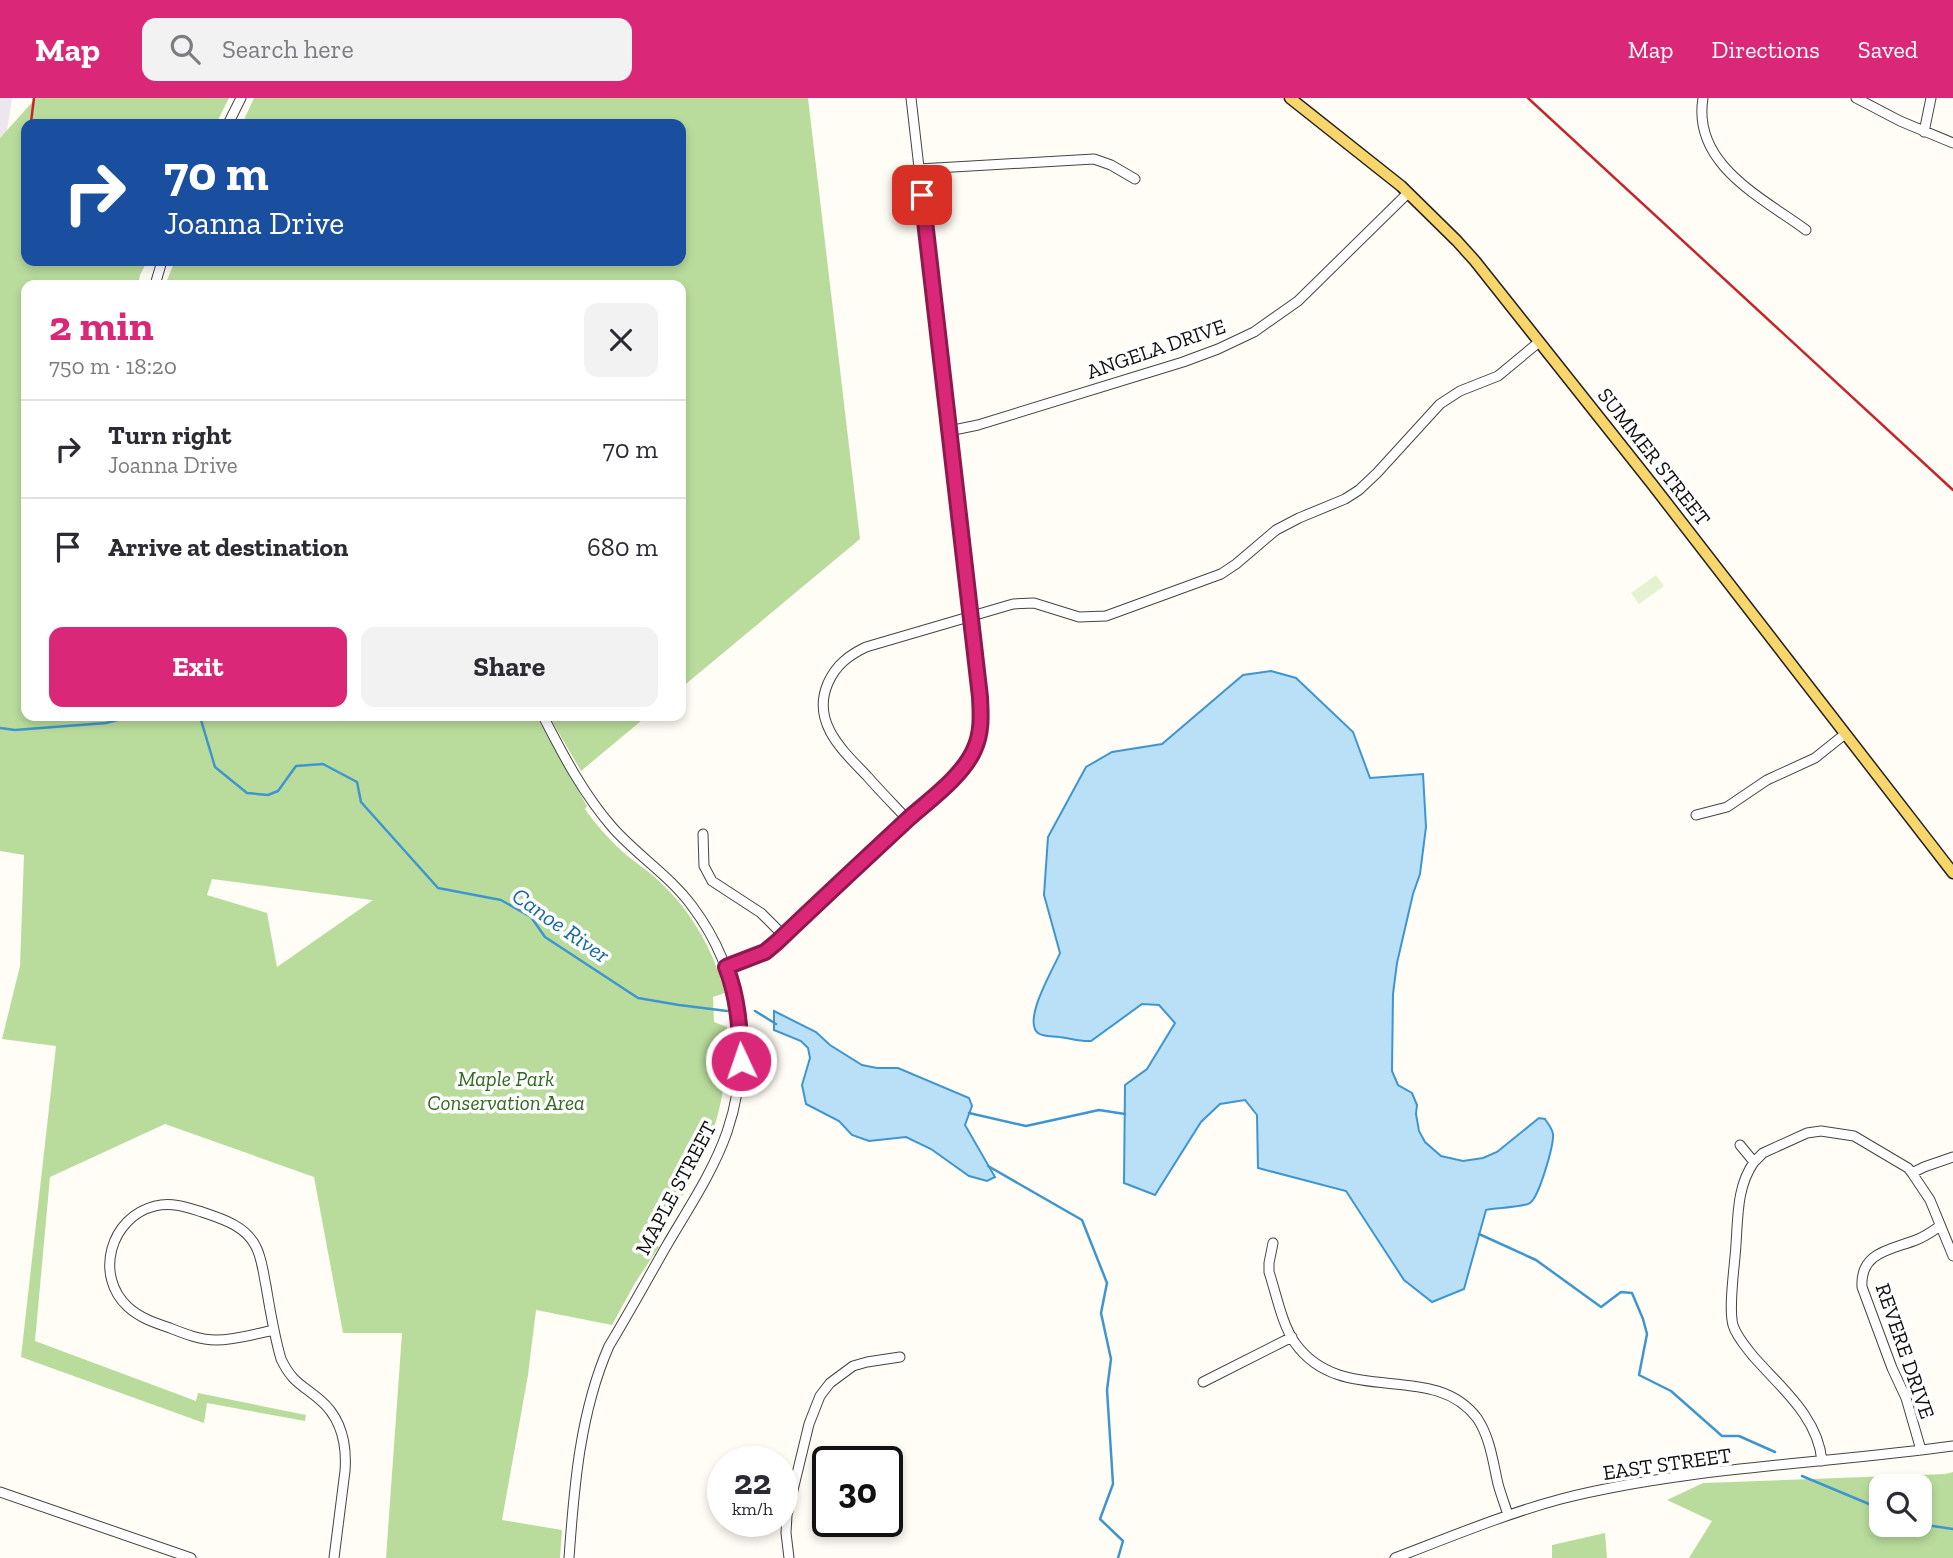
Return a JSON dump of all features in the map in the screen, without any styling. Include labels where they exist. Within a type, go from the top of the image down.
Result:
[{"type":"main road","name":"SUMMER STREET","points":[[1290,98],[1387,174],[1457,241],[1539,342],[1953,873]]},
{"type":"street","points":[[231,119],[242,98]]},
{"type":"street","points":[[726,967],[765,952],[783,936],[963,768],[978,739],[981,717],[971,617],[911,98]]},
{"type":"street","points":[[1703,98],[1704,131],[1716,159],[1744,185],[1806,230]]},
{"type":"street","points":[[1856,98],[1924,132],[1953,143]]},
{"type":"street","points":[[1924,132],[1931,98]]},
{"type":"street","points":[[919,169],[1094,159],[1111,164],[1135,179]]},
{"type":"street","name":"ANGELA DRIVE","points":[[949,431],[978,425],[1183,362],[1236,341],[1298,301],[1408,192]]},
{"type":"street","points":[[908,820],[828,731],[822,705],[825,689],[839,664],[852,654],[1000,607],[1023,603],[1079,617],[1106,617],[1221,574],[1276,530],[1359,490],[1440,404],[1460,391],[1498,376],[1539,342]]},
{"type":"street","name":"MAPLE STREET","points":[[546,721],[581,785],[613,829],[671,881],[692,905],[706,927],[726,967],[734,993],[741,1044],[740,1077],[726,1136],[701,1186],[604,1358],[589,1407],[579,1463],[569,1558]]},
{"type":"street","points":[[1696,815],[1727,807],[1767,780],[1815,758],[1845,734]]},
{"type":"street","points":[[702,834],[704,866],[712,881],[761,913],[783,936]]},
{"type":"street","points":[[1822,1461],[1821,1448],[1810,1420],[1746,1348],[1732,1323],[1740,1191],[1754,1162],[1763,1153],[1807,1133],[1821,1131],[1854,1136],[1908,1168],[1930,1200],[1953,1256]]},
{"type":"street","points":[[1740,1145],[1754,1162]]},
{"type":"street","points":[[1912,1173],[1953,1157]]},
{"type":"street","points":[[274,1330],[211,1340],[191,1336],[141,1317],[124,1304],[113,1285],[110,1256],[117,1236],[136,1214],[164,1205],[185,1207],[220,1218],[251,1238],[259,1255],[281,1359],[295,1381],[328,1408],[341,1432],[346,1457],[334,1558]]},
{"type":"street","name":"REVERE DRIVE","points":[[1921,1450],[1906,1398],[1892,1368],[1862,1287],[1862,1280],[1863,1271],[1876,1255],[1918,1240],[1940,1226]]},
{"type":"street","points":[[1273,1243],[1269,1269],[1292,1337],[1308,1358],[1325,1370],[1353,1379],[1435,1390],[1465,1406],[1485,1432],[1508,1515]]},
{"type":"street","points":[[1203,1382],[1292,1337]]},
{"type":"street","points":[[789,1558],[787,1515],[809,1424],[820,1396],[830,1383],[853,1366],[900,1357]]},
{"type":"street","name":"EAST STREET","points":[[1395,1558],[1508,1515],[1608,1489],[1710,1474],[1953,1446]]},
{"type":"street","points":[[0,1492],[191,1558]]},
{"type":"shaded area","points":[[0,98],[12,98],[7,131],[0,138]]},
{"type":"green space","name":"Maple Park Conservation Area","points":[[36,98],[229,98],[218,119],[21,119],[21,266],[144,266],[139,280],[21,280],[21,721],[539,721],[587,806],[585,809],[589,815],[618,848],[657,879],[692,920],[715,963],[725,993],[713,997],[714,1022],[727,1027],[721,1102],[703,1156],[653,1243],[659,1247],[612,1325],[536,1310],[528,1375],[502,1520],[562,1530],[560,1558],[386,1558],[402,1333],[343,1333],[314,1177],[165,1124],[50,1177],[35,1341],[196,1401],[198,1393],[306,1415],[305,1421],[207,1403],[204,1423],[21,1357],[56,1046],[2,1039],[20,966],[24,855],[0,851],[0,138]],"holes":[[[212,879],[373,900],[277,967],[267,913],[207,895]]]},
{"type":"green space","points":[[254,98],[808,98],[860,539],[686,684],[686,280],[167,280],[173,266],[686,266],[686,119],[244,119]]},
{"type":"green space","points":[[1656,575],[1664,586],[1639,604],[1631,593]]},
{"type":"green space","points":[[552,721],[641,721],[581,771]]},
{"type":"green space","points":[[1953,1472],[1953,1558],[1689,1558],[1712,1521],[1667,1500],[1703,1483],[1869,1477],[1869,1537],[1932,1537],[1932,1474]]},
{"type":"green space","points":[[1605,1533],[1607,1558],[1552,1558],[1552,1545]]},
{"type":"water","points":[[1271,671],[1296,678],[1353,732],[1370,778],[1423,774],[1426,827],[1420,874],[1397,963],[1393,994],[1392,1071],[1398,1085],[1412,1093],[1417,1105],[1419,1131],[1425,1142],[1441,1156],[1463,1161],[1483,1158],[1497,1152],[1539,1118],[1545,1119],[1552,1132],[1549,1159],[1534,1199],[1522,1206],[1486,1210],[1464,1289],[1432,1302],[1404,1280],[1346,1191],[1258,1168],[1257,1115],[1245,1100],[1220,1104],[1201,1122],[1155,1195],[1124,1183],[1125,1085],[1147,1069],[1175,1023],[1159,1005],[1142,1004],[1091,1041],[1043,1035],[1038,1033],[1034,1026],[1036,1006],[1060,953],[1044,895],[1048,837],[1086,767],[1112,752],[1162,744],[1243,675]]},
{"type":"water","points":[[774,1011],[816,1032],[830,1045],[862,1065],[898,1068],[969,1098],[972,1106],[965,1125],[995,1177],[987,1181],[969,1176],[931,1149],[906,1137],[869,1141],[852,1135],[839,1121],[806,1104],[802,1085],[810,1058],[808,1048],[801,1041],[774,1030]]},
{"type":"waterway","name":"Canoe River","points":[[0,728],[15,730],[114,721]]},
{"type":"waterway","name":"Canoe River","points":[[201,721],[215,767],[247,793],[268,795],[278,791],[296,766],[323,764],[357,782],[361,802],[438,888],[501,900],[531,917],[545,937],[638,998],[727,1011]]},
{"type":"waterway","name":"Canoe River","points":[[755,1011],[776,1024]]},
{"type":"waterway","name":"Canoe River","points":[[969,1113],[1026,1126],[1099,1110],[1125,1114]]},
{"type":"waterway","points":[[988,1166],[1082,1220],[1107,1283],[1101,1313],[1111,1359],[1107,1390],[1113,1484],[1100,1519],[1123,1541],[1118,1558]]},
{"type":"waterway","name":"Canoe River","points":[[1479,1234],[1536,1260],[1601,1307],[1621,1292],[1632,1293],[1647,1334],[1639,1375],[1671,1391],[1722,1436],[1739,1436],[1775,1452]]},
{"type":"waterway","name":"Canoe River","points":[[1802,1476],[1869,1504]]},
{"type":"waterway","name":"Canoe River","points":[[1932,1526],[1953,1529]]},
{"type":"railway","points":[[31,119],[34,98]]},
{"type":"railway","points":[[1528,98],[1953,490]]},
{"type":"route","points":[[741,1061],[740,1026],[726,967],[765,952],[934,796],[963,768],[974,751],[981,728],[980,697],[922,195]]}]
